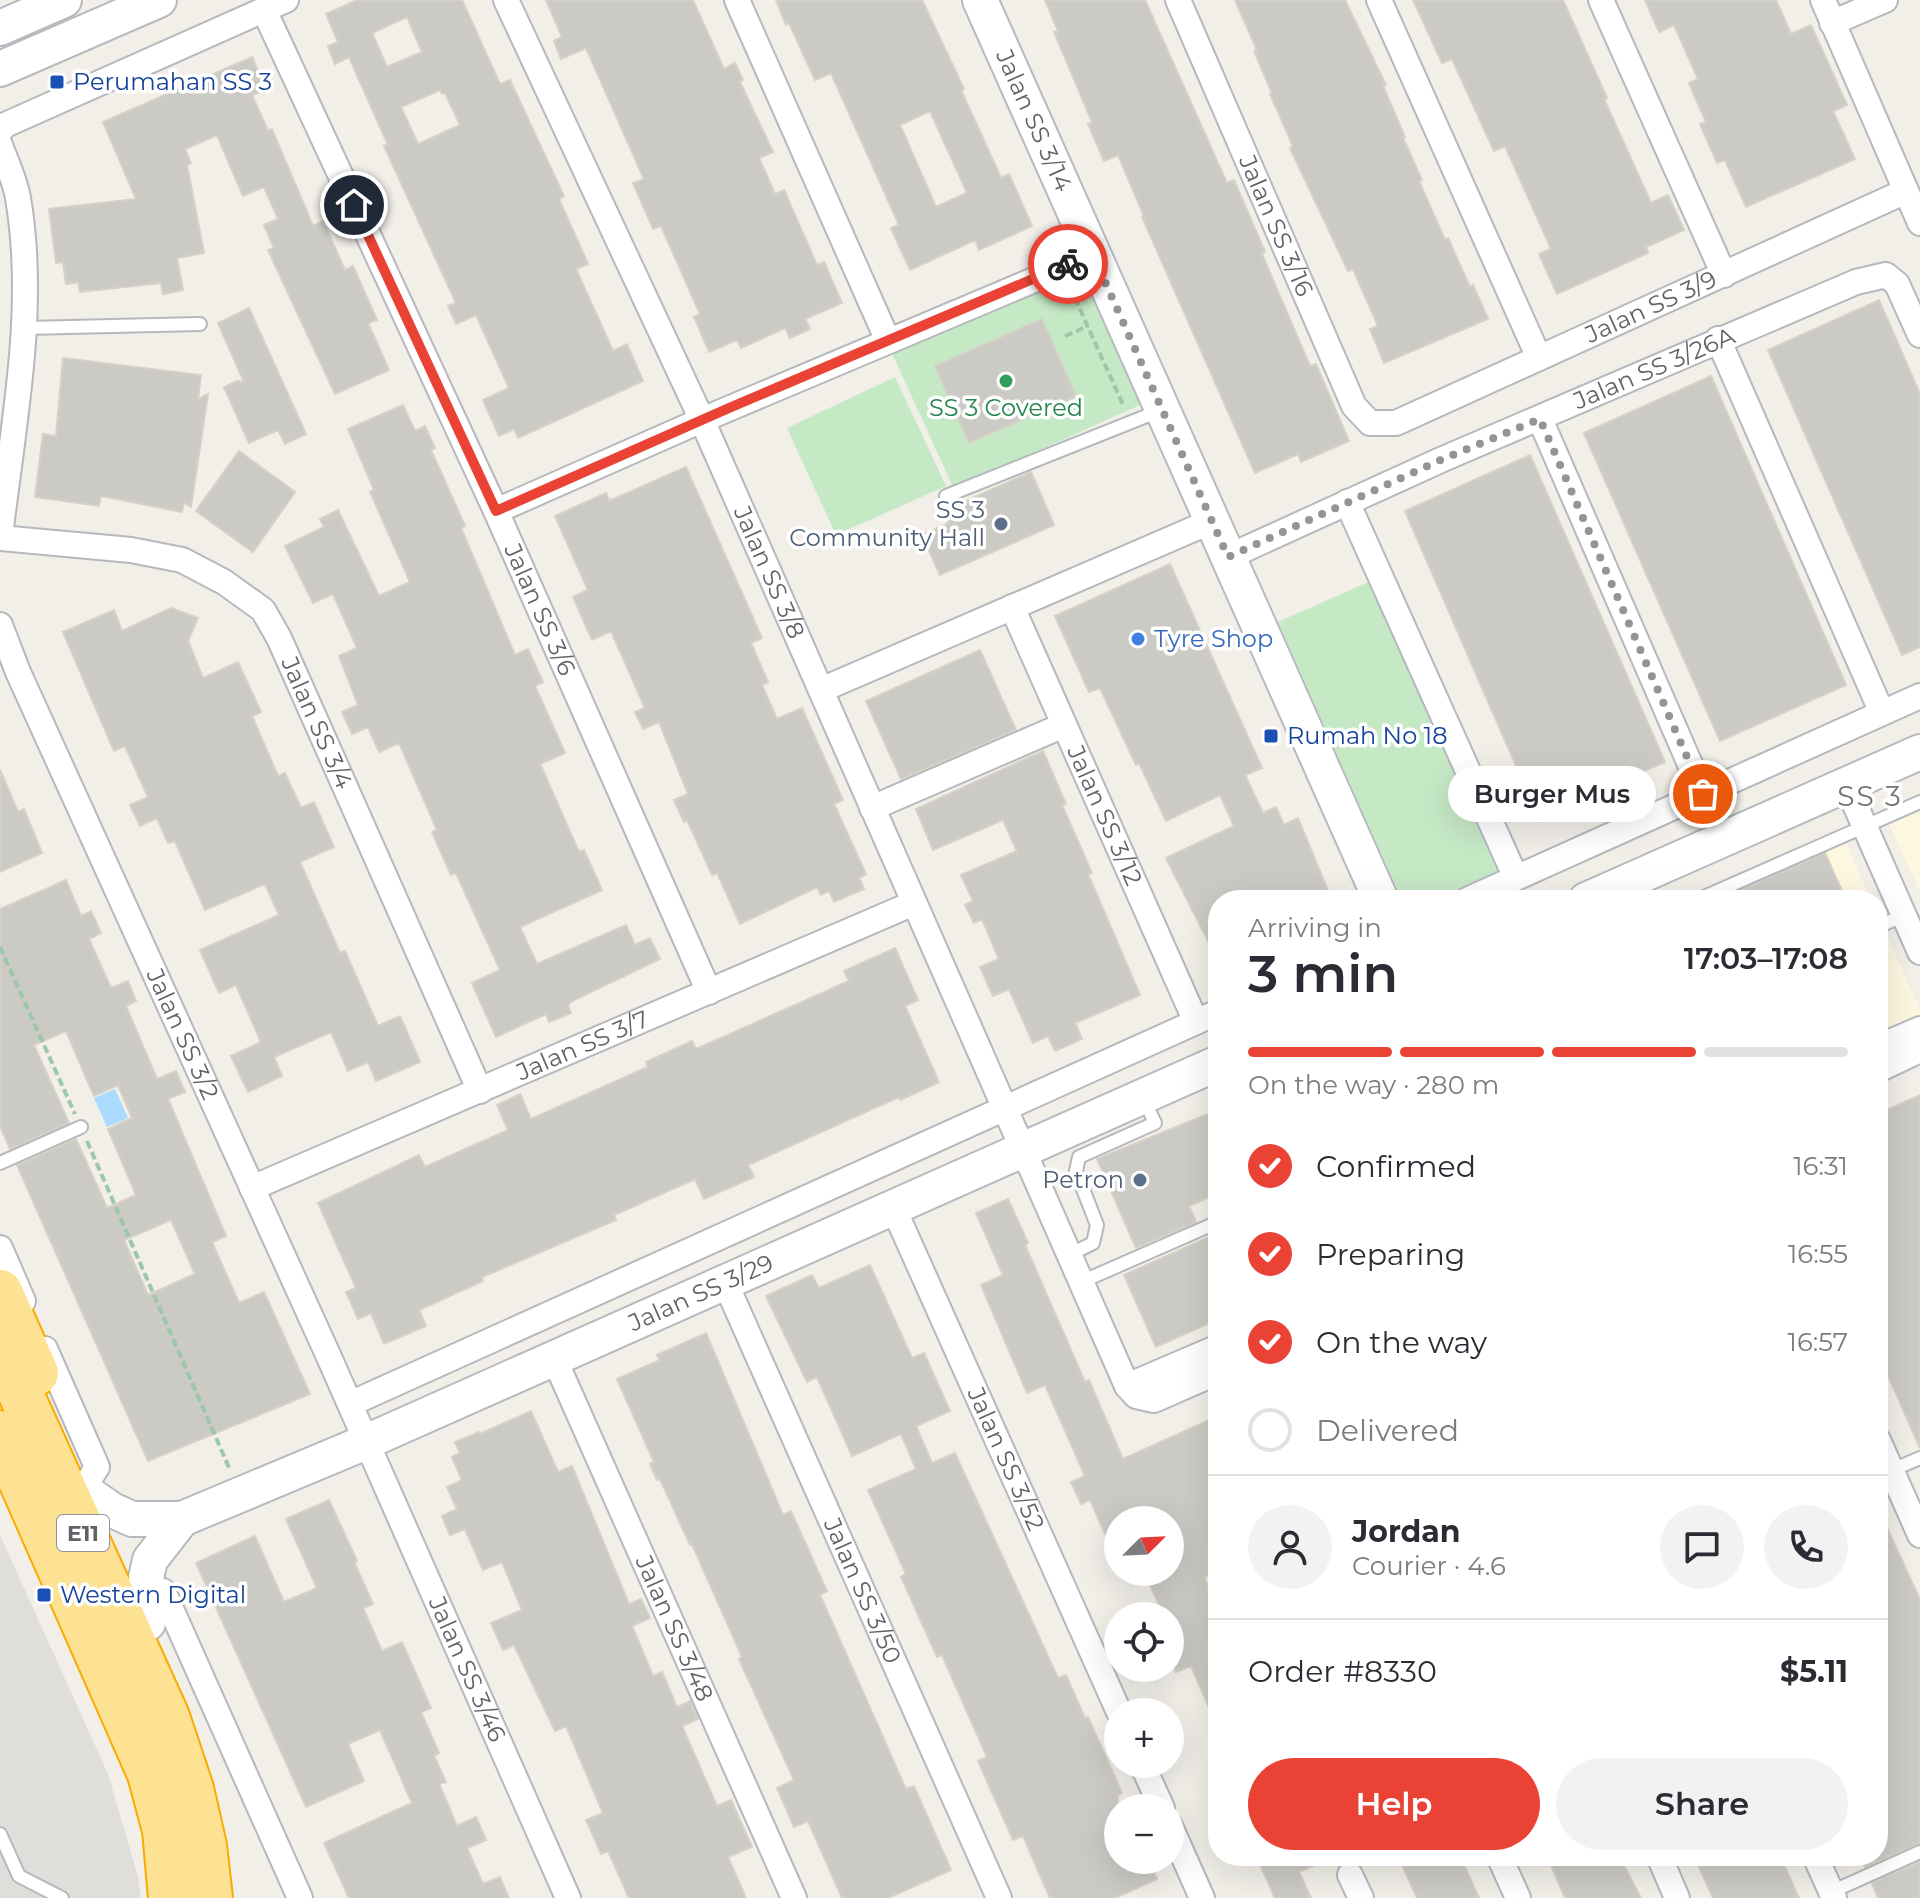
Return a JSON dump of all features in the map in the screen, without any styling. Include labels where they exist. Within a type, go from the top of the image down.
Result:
[{"type":"highway","points":[[0,1292],[88,1490],[156,1607],[167,1687],[167,1717]]},
{"type":"highway","name":"E11","points":[[0,1348],[167,1717],[191,1789],[204,1846],[210,1898]]},
{"type":"highway","name":"E11","points":[[0,1433],[150,1774],[165,1830],[171,1898]]},
{"type":"street","points":[[0,28],[64,0]]},
{"type":"street","points":[[0,69],[159,0]]},
{"type":"street","name":"Jalan SS 3/8","points":[[506,0],[702,420],[1127,1386]]},
{"type":"street","points":[[737,0],[888,341]]},
{"type":"street","name":"Jalan SS 3/14","points":[[980,0],[1377,890]]},
{"type":"street","name":"Jalan SS 3/16","points":[[1178,0],[1354,406],[1370,423],[1396,423]]},
{"type":"street","points":[[1379,0],[1539,358]]},
{"type":"street","points":[[1601,0],[1724,275]]},
{"type":"street","points":[[1823,0],[1920,223]]},
{"type":"street","points":[[1832,23],[1885,0]]},
{"type":"street","points":[[0,131],[5,125],[275,5]]},
{"type":"street","name":"Jalan SS 3/6","points":[[275,5],[709,992]]},
{"type":"street","points":[[0,145],[17,195],[23,248],[25,328],[0,537]]},
{"type":"street","name":"Jalan SS 3/9","points":[[1396,423],[1906,191]]},
{"type":"street","points":[[496,511],[702,420],[1093,255]]},
{"type":"street","name":"Jalan SS 3/26A","points":[[1228,557],[1718,339],[1856,282],[1886,275],[1897,284],[1920,335]]},
{"type":"street","points":[[1718,339],[1882,713]]},
{"type":"street","points":[[1540,419],[1703,794]]},
{"type":"street","points":[[1347,502],[1516,878]]},
{"type":"street","points":[[821,690],[1212,521]]},
{"type":"street","name":"Jalan SS 3/4","points":[[0,537],[131,550],[182,560],[224,582],[263,610],[286,653],[480,1091]]},
{"type":"street","name":"Jalan SS 3/12","points":[[1012,607],[1064,725],[1207,1017]]},
{"type":"street","name":"Jalan SS 3/2","points":[[0,625],[18,672],[366,1442]]},
{"type":"street","points":[[1489,890],[1920,696]]},
{"type":"street","points":[[872,808],[1064,725]]},
{"type":"street","points":[[1608,890],[1920,752]]},
{"type":"street","points":[[1846,784],[1914,934]]},
{"type":"street","name":"Jalan SS 3/7","points":[[252,1188],[914,903]]},
{"type":"street","points":[[350,1404],[1207,1017]]},
{"type":"street","points":[[1888,1043],[1920,1029]]},
{"type":"street","points":[[1888,1065],[1920,1050]]},
{"type":"street","name":"Jalan SS 3/29","points":[[88,1490],[112,1510],[132,1519],[182,1519],[366,1442],[1208,1068]]},
{"type":"street","name":"Jalan SS 3/52","points":[[893,1207],[1113,1698]]},
{"type":"street","points":[[0,1248],[97,1467],[88,1490]]},
{"type":"street","name":"Jalan SS 3/50","points":[[725,1282],[999,1898]]},
{"type":"street","points":[[1208,1351],[1127,1386],[1136,1396],[1154,1400],[1208,1376]]},
{"type":"street","name":"Jalan SS 3/48","points":[[554,1358],[794,1898]]},
{"type":"street","name":"Jalan SS 3/46","points":[[366,1442],[568,1898]]},
{"type":"street","points":[[1888,1479],[1920,1535]]},
{"type":"street","name":"Jalan SS 3/29","points":[[156,1607],[146,1578],[150,1560],[182,1519]]},
{"type":"street","points":[[156,1607],[300,1898]]},
{"type":"street","points":[[1184,1858],[1202,1898]]},
{"type":"street","points":[[1504,1866],[1518,1898]]},
{"type":"street","points":[[1663,1866],[1677,1898]]},
{"type":"street","points":[[1820,1866],[1833,1895]]},
{"type":"street","points":[[1350,1875],[1361,1898]]},
{"type":"lane","points":[[25,328],[200,324]]},
{"type":"lane","points":[[946,496],[1162,410]]},
{"type":"lane","points":[[1719,890],[1920,802]]},
{"type":"lane","points":[[1888,929],[1914,934]]},
{"type":"lane","points":[[1069,1255],[1093,1243],[1097,1233],[1097,1225],[1076,1171],[1076,1162],[1079,1157],[1155,1123],[1143,1097]]},
{"type":"lane","points":[[0,1163],[81,1127]]},
{"type":"lane","points":[[1081,1282],[1208,1226]]},
{"type":"lane","points":[[1888,1473],[1920,1458]]},
{"type":"lane","points":[[0,1834],[19,1876],[62,1898]]},
{"type":"lane","points":[[1833,1895],[1920,1852]]},
{"type":"path","points":[[1060,268],[1130,422]]},
{"type":"path","points":[[1065,336],[1088,326]]},
{"type":"path","points":[[0,947],[241,1494]]},
{"type":"shaded area","points":[[1920,810],[1920,891],[1889,824]]},
{"type":"shaded area","points":[[1842,834],[1867,890],[1716,890]]},
{"type":"shaded area","points":[[1888,938],[1920,1010],[1920,1023],[1888,1037]]},
{"type":"shaded area","points":[[0,1535],[108,1774],[138,1877],[141,1898],[0,1898]]},
{"type":"green space","points":[[1078,264],[1142,404],[954,489],[890,349]]},
{"type":"green space","points":[[895,377],[946,486],[836,535],[787,428]]},
{"type":"green space","points":[[1373,580],[1502,869],[1455,890],[1398,890],[1278,622]]},
{"type":"water","points":[[115,1089],[128,1118],[107,1127],[94,1098]]},
{"type":"building","points":[[357,0],[462,0],[500,84],[510,80],[564,196],[559,199],[588,264],[576,269],[613,351],[627,344],[643,381],[518,438],[514,429],[499,436],[483,400],[509,388],[476,315],[456,324],[448,306],[456,303],[384,146],[388,145],[349,57],[335,64],[328,46],[338,42],[326,14]],"holes":[[[407,17],[422,52],[387,67],[372,33]],[[440,90],[442,94],[445,93],[460,125],[418,144],[401,107]]]},
{"type":"building","points":[[546,0],[693,0],[724,69],[735,63],[743,80],[740,82],[773,152],[759,158],[775,194],[784,190],[817,265],[824,262],[842,303],[805,319],[810,329],[790,338],[785,328],[741,348],[737,340],[709,352],[694,317],[700,314],[661,226],[653,229],[633,183],[644,179],[586,48],[561,59],[554,41],[562,37]]},
{"type":"building","points":[[776,0],[922,0],[1001,178],[1009,174],[1032,226],[979,250],[975,240],[910,270],[891,228],[899,225],[831,73],[815,80],[789,23],[786,25]],"holes":[[[930,111],[967,193],[936,207],[900,125]]]},
{"type":"building","points":[[1045,0],[1145,0],[1227,183],[1234,180],[1310,366],[1316,364],[1349,441],[1301,462],[1298,454],[1255,473],[1142,217],[1118,155],[1104,161],[1088,124],[1092,122],[1054,32],[1058,31]]},
{"type":"building","points":[[1235,0],[1345,0],[1386,85],[1383,86],[1422,180],[1419,181],[1445,240],[1448,238],[1488,319],[1384,363],[1370,329],[1378,326],[1353,269],[1348,271],[1290,148],[1293,146]]},
{"type":"building","points":[[1413,0],[1563,0],[1651,203],[1668,195],[1684,230],[1646,247],[1648,253],[1557,294],[1539,254],[1551,249],[1505,146],[1494,151],[1452,59],[1442,63]]},
{"type":"building","points":[[1645,0],[1776,0],[1791,34],[1811,25],[1847,105],[1833,111],[1855,159],[1746,207],[1725,160],[1717,163],[1700,124],[1706,122],[1689,83],[1698,79],[1674,25],[1659,32]]},
{"type":"building","points":[[252,57],[266,90],[252,95],[268,131],[272,129],[313,226],[323,221],[345,270],[353,266],[377,320],[368,323],[389,370],[335,394],[268,250],[274,248],[264,225],[278,219],[264,187],[243,196],[217,135],[185,149],[191,163],[187,165],[204,253],[177,258],[183,290],[163,294],[161,283],[80,292],[78,282],[66,284],[63,262],[56,263],[49,209],[136,199],[103,122]]},
{"type":"building","points":[[1879,300],[1920,394],[1920,647],[1902,655],[1768,350]]},
{"type":"building","points":[[249,308],[306,434],[285,444],[278,430],[249,443],[224,387],[237,381],[244,382],[218,323]]},
{"type":"building","name":"SS 3 Covered","points":[[1042,319],[1076,396],[969,443],[935,366]]},
{"type":"building","points":[[63,358],[201,375],[198,399],[208,394],[191,507],[184,502],[182,512],[101,496],[99,506],[35,497],[43,434],[56,436]]},
{"type":"building","points":[[1711,376],[1846,685],[1720,741],[1584,433]]},
{"type":"building","points":[[403,405],[415,431],[425,426],[435,448],[431,450],[465,526],[461,528],[515,655],[528,649],[543,682],[535,686],[565,753],[540,764],[579,852],[584,850],[602,890],[520,927],[537,964],[626,925],[635,945],[650,938],[660,959],[574,1000],[568,1005],[571,1013],[549,1022],[546,1014],[496,1037],[472,983],[500,970],[456,873],[451,875],[432,832],[437,830],[399,743],[379,752],[368,727],[352,734],[342,712],[358,705],[339,656],[357,648],[333,594],[313,603],[285,546],[324,527],[320,519],[338,510],[379,596],[410,582],[370,492],[374,490],[348,429]]},
{"type":"building","points":[[239,451],[295,492],[253,552],[196,511]]},
{"type":"building","points":[[1530,455],[1665,762],[1597,792],[1599,796],[1540,821],[1405,511]]},
{"type":"building","points":[[686,467],[762,638],[751,643],[768,682],[762,685],[777,719],[802,708],[843,800],[834,804],[866,874],[859,878],[864,889],[834,902],[829,891],[821,895],[817,887],[740,924],[717,873],[712,875],[687,820],[684,822],[674,800],[688,794],[659,722],[643,729],[635,712],[645,708],[611,631],[592,640],[573,597],[588,590],[555,516],[606,493],[609,501]]},
{"type":"building","name":"SS 3 Community Hall","points":[[1031,472],[1054,525],[940,575],[922,535],[949,523],[943,511]]},
{"type":"building","points":[[1170,564],[1262,768],[1245,775],[1263,813],[1276,807],[1284,825],[1298,818],[1328,890],[1208,890],[1208,941],[1166,858],[1234,826],[1220,795],[1166,821],[1100,688],[1089,692],[1055,616]]},
{"type":"building","points":[[171,608],[198,618],[188,641],[203,678],[238,662],[261,712],[252,716],[278,776],[285,773],[301,808],[314,802],[334,847],[300,862],[340,953],[345,951],[378,1026],[400,1016],[420,1062],[376,1081],[368,1062],[348,1071],[331,1032],[274,1057],[282,1076],[248,1092],[231,1056],[261,1042],[236,985],[219,993],[200,950],[279,915],[265,884],[205,910],[175,841],[168,843],[157,818],[140,826],[130,805],[148,797],[125,746],[114,751],[63,632],[114,610],[122,631]]},
{"type":"building","points":[[980,650],[1016,730],[901,779],[866,701]]},
{"type":"building","points":[[1043,751],[1066,804],[1062,805],[1092,873],[1088,874],[1140,995],[1075,1023],[1082,1039],[1055,1051],[1048,1036],[1033,1043],[1009,989],[993,996],[980,967],[999,959],[982,919],[974,923],[965,905],[973,901],[961,875],[1017,851],[1003,820],[933,850],[916,809]]},
{"type":"building","points":[[0,770],[18,812],[24,809],[42,853],[0,872]]},
{"type":"building","points":[[1825,853],[1842,890],[1742,890]]},
{"type":"building","points":[[66,880],[81,916],[91,911],[101,933],[89,939],[111,988],[128,981],[136,1001],[126,1006],[157,1079],[176,1071],[185,1092],[168,1099],[226,1236],[212,1242],[239,1303],[264,1292],[310,1394],[148,1461],[17,1165],[76,1139],[107,1208],[136,1195],[108,1129],[132,1118],[118,1085],[94,1096],[66,1031],[34,1045],[69,1123],[10,1149],[0,1126],[0,909]],"holes":[[[171,1220],[195,1274],[148,1295],[124,1240]]]},
{"type":"building","points":[[895,948],[918,1000],[905,1006],[939,1082],[748,1165],[754,1177],[704,1199],[695,1179],[614,1215],[616,1220],[482,1277],[483,1281],[419,1310],[426,1326],[384,1344],[371,1313],[358,1319],[346,1292],[356,1288],[318,1203],[419,1155],[425,1167],[508,1130],[497,1105],[520,1094],[531,1119],[648,1067],[646,1062],[692,1041],[696,1049],[849,981],[844,971]]},
{"type":"building","points":[[1920,1095],[1920,1448],[1888,1376],[1888,1109]]},
{"type":"building","points":[[1208,1114],[1208,1197],[1189,1206],[1196,1222],[1136,1248],[1097,1159]]},
{"type":"building","points":[[1008,1199],[1085,1382],[1089,1380],[1123,1459],[1208,1421],[1208,1575],[1204,1577],[1208,1586],[1208,1705],[1191,1666],[1184,1669],[1184,1602],[1158,1602],[1150,1586],[1184,1586],[1184,1506],[1104,1506],[1104,1532],[1090,1500],[1081,1504],[1071,1482],[1085,1476],[1045,1385],[1027,1393],[981,1285],[1003,1275],[976,1213]]},
{"type":"building","points":[[1208,1237],[1208,1324],[1156,1347],[1124,1275]]},
{"type":"building","points":[[870,1265],[912,1358],[924,1353],[950,1411],[916,1426],[932,1463],[955,1453],[1058,1678],[1066,1675],[1085,1718],[1088,1717],[1104,1753],[1104,1778],[1115,1778],[1122,1793],[1104,1794],[1104,1874],[1155,1874],[1157,1879],[1115,1898],[1050,1898],[1023,1836],[1013,1840],[978,1761],[987,1757],[942,1655],[937,1657],[901,1577],[906,1574],[868,1490],[916,1469],[901,1434],[852,1456],[817,1377],[807,1382],[766,1296],[812,1275],[819,1288]]},
{"type":"building","points":[[706,1333],[783,1515],[791,1511],[827,1591],[820,1595],[906,1789],[914,1786],[951,1870],[888,1898],[842,1898],[808,1821],[794,1827],[777,1788],[794,1780],[739,1659],[742,1657],[692,1544],[660,1479],[657,1480],[650,1464],[654,1462],[617,1379],[660,1360],[657,1355]]},
{"type":"building","points":[[531,1411],[558,1472],[572,1466],[629,1604],[641,1599],[650,1618],[632,1626],[653,1676],[662,1672],[677,1707],[690,1701],[698,1719],[682,1726],[717,1806],[731,1800],[752,1847],[728,1857],[746,1898],[629,1898],[608,1851],[601,1854],[586,1820],[603,1813],[566,1726],[555,1731],[514,1645],[503,1650],[491,1623],[522,1610],[502,1562],[483,1570],[465,1529],[450,1535],[442,1516],[457,1509],[447,1487],[462,1480],[452,1457],[460,1453],[455,1442]]},
{"type":"building","points":[[329,1500],[373,1604],[363,1608],[382,1651],[402,1642],[431,1708],[421,1712],[439,1753],[434,1756],[446,1782],[439,1784],[457,1826],[476,1817],[486,1840],[467,1848],[483,1884],[500,1877],[509,1898],[349,1898],[324,1843],[412,1803],[380,1730],[348,1744],[364,1781],[306,1807],[196,1563],[255,1536],[284,1602],[317,1588],[286,1519]]},
{"type":"building","points":[[1888,1530],[1920,1600],[1920,1843],[1888,1857]]},
{"type":"building","points":[[1920,1862],[1920,1898],[1878,1898],[1872,1883]]},
{"type":"building","points":[[1261,1866],[1312,1866],[1299,1872],[1311,1898],[1275,1898]]},
{"type":"building","points":[[1403,1866],[1465,1866],[1479,1898],[1417,1898]]},
{"type":"building","points":[[1551,1866],[1624,1866],[1641,1898],[1565,1898]]},
{"type":"building","points":[[1699,1866],[1785,1866],[1799,1898],[1713,1898]]},
{"type":"way so far","points":[[1068,264],[1093,255],[1228,557],[1443,459],[1540,419],[1703,794]]},
{"type":"place","name":"Perumahan SS 3","points":[[57,82]]},
{"type":"place","name":"SS 3 Covered","points":[[1006,381]]},
{"type":"place","name":"SS 3 Community Hall","points":[[1001,524]]},
{"type":"place","name":"Tyre Shop","points":[[1138,639]]},
{"type":"place","name":"Rumah No 18","points":[[1271,736]]},
{"type":"place","name":"Burger Mus","points":[[1703,794]]},
{"type":"place","name":"Petron","points":[[1140,1180]]},
{"type":"place","name":"Western Digital","points":[[44,1595]]},
{"type":"district","name":"SS 3","points":[[1870,796]]},
{"type":"route","points":[[354,205],[496,511],[1068,264]]}]
